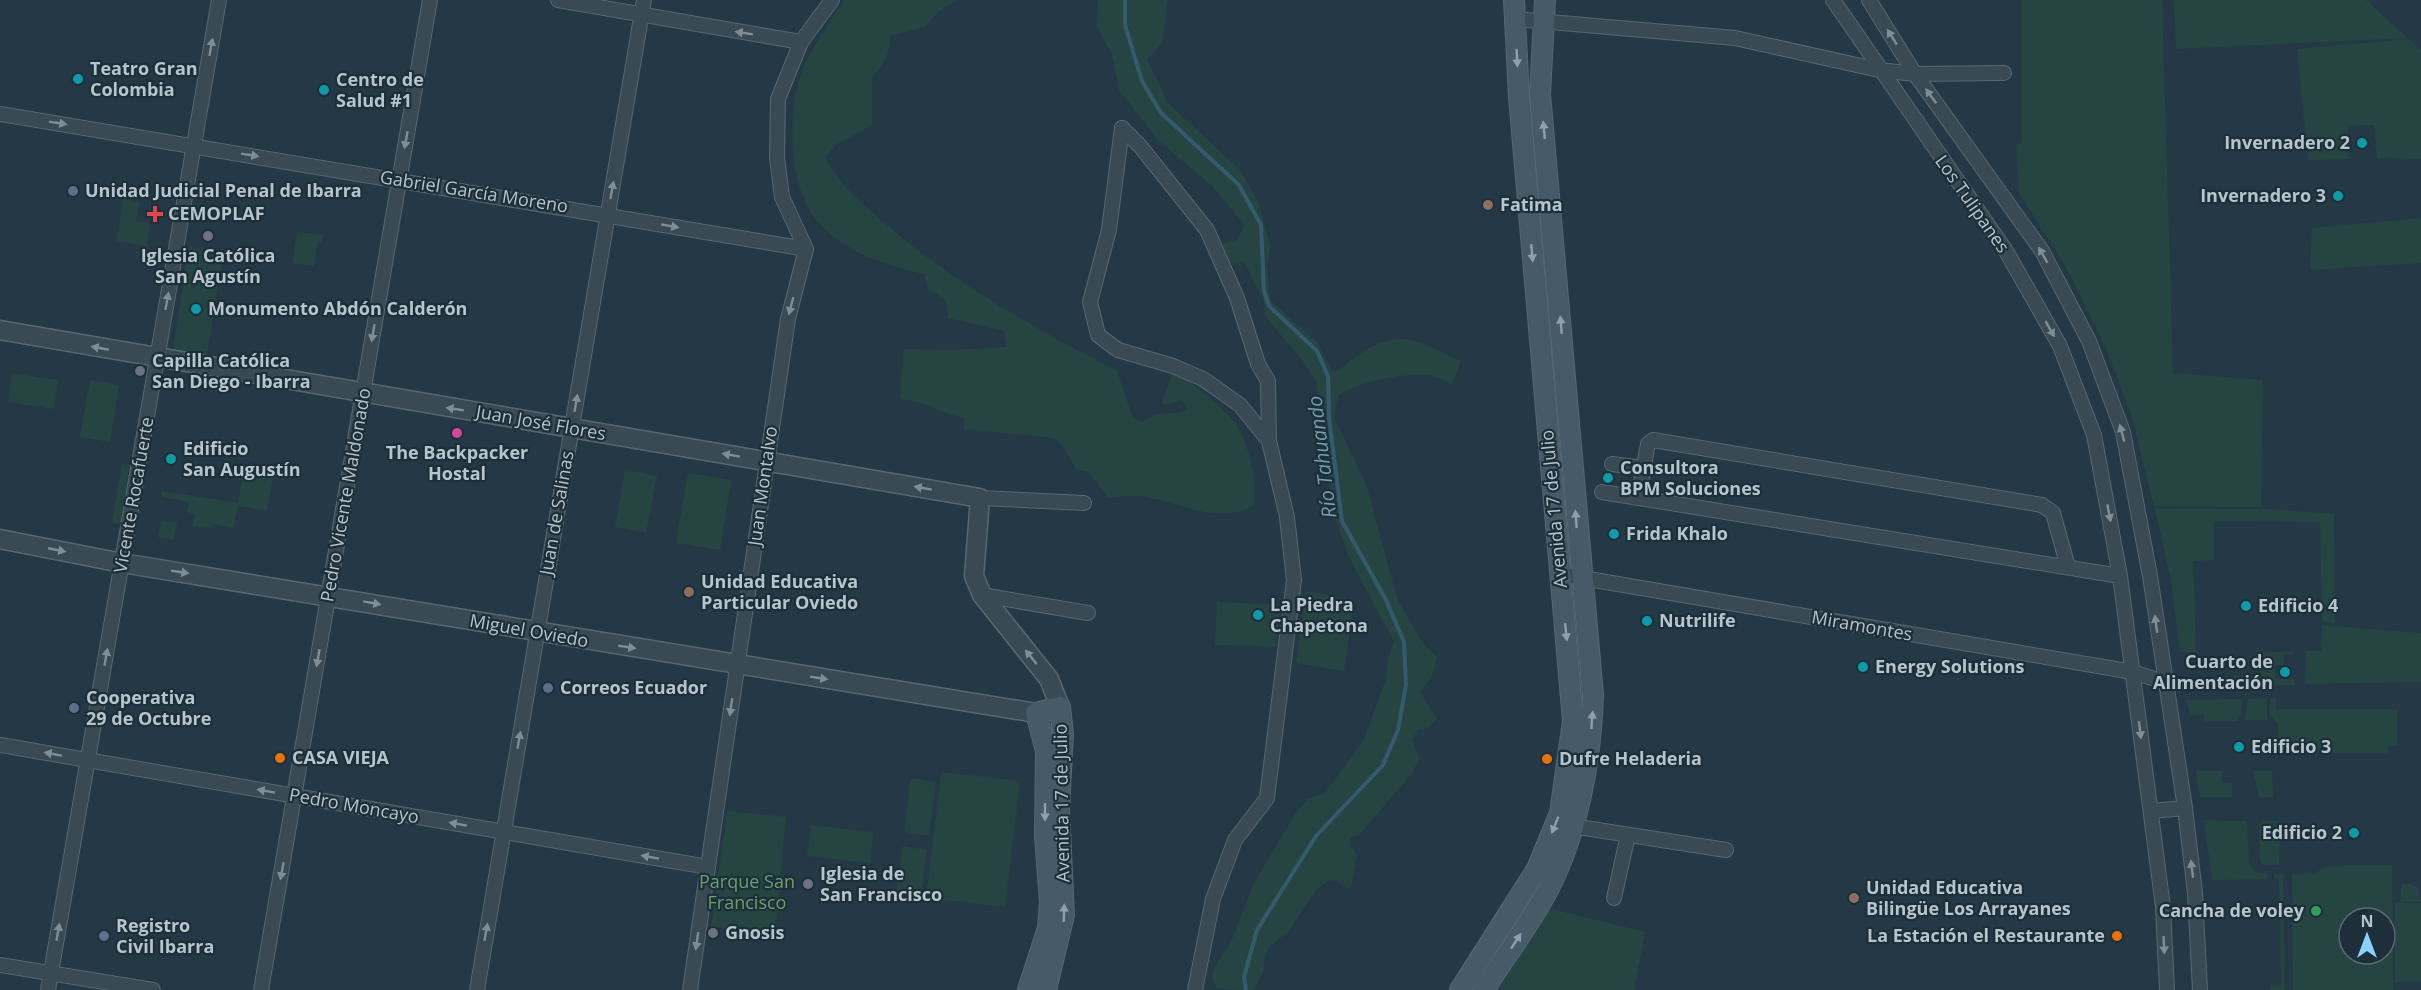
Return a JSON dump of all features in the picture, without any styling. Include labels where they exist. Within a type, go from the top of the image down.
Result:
[{"type":"main road","name":"Avenida 17 de Julio","points":[[1484,990],[1547,890],[1578,811],[1593,721],[1593,695],[1540,94],[1545,0]]},
{"type":"main road","name":"Avenida 17 de Julio","points":[[1460,990],[1537,869],[1560,813],[1566,783],[1574,702],[1559,574],[1519,97],[1515,10]]},
{"type":"main road","name":"Avenida 17 de Julio","points":[[1046,990],[1064,915],[1059,809],[1063,734],[1059,707]]},
{"type":"main road","name":"Miguel Oviedo","points":[[1036,713],[1059,707]]},
{"type":"main road","name":"Avenida 17 de Julio","points":[[1028,990],[1048,928],[1050,902],[1045,836],[1046,751],[1036,713]]},
{"type":"street","name":"Vicente Rocafuerte","points":[[48,990],[219,0]]},
{"type":"street","name":"Pedro Vicente Maldonado","points":[[261,990],[430,0]]},
{"type":"street","points":[[558,0],[801,42]]},
{"type":"street","name":"Juan de Salinas","points":[[477,990],[644,0]]},
{"type":"street","points":[[806,249],[782,197],[776,119],[778,99],[801,42],[832,0]]},
{"type":"street","name":"Los Tulipanes","points":[[1833,0],[2006,252],[2060,346],[2094,435],[2120,576],[2133,672],[2163,907],[2167,990]]},
{"type":"street","name":"Los Tulipanes","points":[[1869,0],[1915,74],[2042,252],[2089,341],[2122,432],[2150,576],[2164,682],[2185,808],[2195,893],[2200,990]]},
{"type":"street","points":[[1515,10],[1544,23],[1735,38],[1879,70],[1915,74],[2004,74]]},
{"type":"street","name":"Gabriel García Moreno","points":[[0,114],[608,214],[806,249]]},
{"type":"street","points":[[1195,990],[1213,899],[1235,840],[1267,798],[1276,741],[1294,580],[1287,517],[1269,441],[1268,381],[1258,364],[1237,298],[1207,230],[1140,146],[1122,128],[1111,219],[1090,302],[1098,335],[1118,350],[1173,366],[1203,379],[1240,405],[1269,441]]},
{"type":"street","name":"Juan Montalvo","points":[[690,990],[788,319],[806,249]]},
{"type":"street","name":"Juan José Flores","points":[[0,330],[363,394],[981,498],[1084,503]]},
{"type":"street","points":[[1638,498],[1648,444],[1653,440],[2042,505],[2053,513],[2068,567]]},
{"type":"street","points":[[1612,464],[1644,468]]},
{"type":"street","points":[[1602,492],[2120,576]]},
{"type":"street","name":"Avenida 17 de Julio","points":[[981,498],[973,567],[974,576],[982,596],[1049,679],[1059,707]]},
{"type":"street","name":"Miguel Oviedo","points":[[0,539],[122,563],[1036,713]]},
{"type":"street","name":"Miramontes","points":[[1559,574],[2133,672],[2164,682]]},
{"type":"street","points":[[982,596],[1088,612]]},
{"type":"street","name":"Pedro Moncayo","points":[[0,745],[708,867]]},
{"type":"street","points":[[2151,811],[2185,808]]},
{"type":"street","points":[[1572,826],[1726,850]]},
{"type":"street","points":[[1614,898],[1628,835]]},
{"type":"street","points":[[0,965],[153,990]]},
{"type":"green space","points":[[844,0],[956,0],[939,11],[925,27],[890,36],[886,58],[872,77],[872,125],[837,144],[825,157],[843,184],[909,243],[965,284],[1025,321],[1117,371],[1133,418],[1143,422],[1156,415],[1188,410],[1182,400],[1166,405],[1162,402],[1171,377],[1178,375],[1185,378],[1223,410],[1234,422],[1244,439],[1255,486],[1253,506],[1239,511],[1210,513],[1153,498],[1127,496],[1109,498],[1088,472],[1077,470],[1062,445],[1054,438],[964,429],[964,418],[917,402],[900,399],[904,349],[950,350],[1007,347],[1004,331],[948,318],[946,300],[928,289],[924,274],[869,257],[831,235],[810,211],[802,195],[797,176],[792,135],[795,97],[808,59]]},
{"type":"green space","points":[[1098,0],[1168,0],[1162,43],[1147,60],[1168,103],[1239,169],[1257,199],[1271,247],[1267,264],[1270,300],[1317,342],[1332,371],[1343,367],[1375,345],[1400,339],[1421,343],[1461,361],[1452,385],[1435,376],[1398,376],[1358,386],[1338,396],[1334,418],[1366,484],[1397,598],[1423,644],[1437,657],[1432,675],[1420,692],[1437,719],[1427,728],[1418,730],[1412,740],[1419,758],[1413,772],[1359,835],[1350,838],[1350,846],[1357,855],[1351,888],[1346,888],[1335,880],[1328,881],[1315,891],[1289,931],[1271,945],[1265,956],[1263,973],[1253,990],[1217,989],[1212,976],[1218,961],[1230,944],[1254,883],[1295,814],[1308,799],[1326,792],[1363,741],[1386,679],[1388,658],[1394,642],[1348,555],[1336,522],[1328,483],[1317,383],[1302,360],[1265,316],[1264,302],[1245,263],[1212,261],[1210,247],[1237,240],[1245,225],[1212,186],[1159,141],[1119,90],[1112,54],[1097,27]]},
{"type":"green space","points":[[2022,0],[2162,0],[2173,373],[2263,380],[2261,507],[2154,506],[2132,417],[2105,346],[2067,269],[2019,193],[2016,144],[2022,143]]},
{"type":"green space","points":[[2174,0],[2366,0],[2407,38],[2176,49]]},
{"type":"green space","points":[[2409,39],[2421,50],[2421,159],[2377,158],[2374,125],[2348,126],[2349,159],[2308,160],[2297,49]]},
{"type":"green space","points":[[123,199],[139,202],[136,221],[150,224],[147,246],[117,241]]},
{"type":"green space","points":[[2421,218],[2421,263],[2310,270],[2312,228]]},
{"type":"green space","points":[[297,232],[323,235],[322,243],[317,243],[314,266],[293,263]]},
{"type":"green space","points":[[189,247],[223,253],[207,355],[173,350]]},
{"type":"green space","points":[[12,373],[58,380],[54,409],[8,402]]},
{"type":"green space","points":[[90,380],[119,385],[110,442],[80,437]]},
{"type":"green space","points":[[262,463],[286,467],[284,479],[273,477],[267,511],[238,506],[233,528],[213,524],[212,528],[192,526],[195,514],[187,512],[189,502],[161,497],[162,491],[238,503],[243,476],[258,479]]},
{"type":"green space","points":[[122,464],[130,465],[120,524],[112,523]]},
{"type":"green space","points":[[625,470],[657,476],[646,533],[615,527]]},
{"type":"green space","points":[[688,473],[731,480],[720,550],[676,543]]},
{"type":"green space","points":[[2155,509],[2269,509],[2334,514],[2335,623],[2322,621],[2320,522],[2214,521],[2214,560],[2193,561],[2196,652],[2180,652],[2171,580]]},
{"type":"green space","points":[[161,520],[177,523],[174,540],[158,537]]},
{"type":"green space","points":[[1306,591],[1354,600],[1344,671],[1296,663]]},
{"type":"green space","points":[[1217,602],[1281,605],[1276,647],[1215,645]]},
{"type":"green space","points":[[2322,625],[2421,633],[2421,682],[2305,684],[2306,651],[2321,651]]},
{"type":"green space","points":[[2260,652],[2293,652],[2293,655],[2284,655],[2284,665],[2275,665],[2275,679],[2294,679],[2295,685],[2269,686],[2268,671],[2260,668]]},
{"type":"green space","points":[[2260,669],[2267,671],[2267,686],[2245,686],[2244,676],[2259,675]]},
{"type":"green space","points":[[2243,676],[2243,687],[2197,687],[2197,677]]},
{"type":"green space","points":[[2267,698],[2267,720],[2245,720],[2248,699]]},
{"type":"green space","points":[[2242,699],[2241,714],[2237,721],[2204,721],[2204,715],[2190,716],[2187,700]]},
{"type":"green space","points":[[2270,699],[2276,699],[2276,709],[2397,709],[2397,746],[2388,746],[2388,753],[2279,753],[2278,724],[2270,715]]},
{"type":"green space","points":[[2196,771],[2222,771],[2222,783],[2232,783],[2232,797],[2200,797]]},
{"type":"green space","points":[[2253,771],[2272,771],[2273,797],[2259,797]]},
{"type":"green space","points":[[941,772],[1020,781],[1005,907],[926,898]]},
{"type":"green space","points":[[911,778],[936,782],[929,836],[904,832]]},
{"type":"green space","name":"Parque San Francisco","points":[[727,811],[786,817],[775,934],[711,927]]},
{"type":"green space","points":[[2204,820],[2247,821],[2249,863],[2255,872],[2267,874],[2267,879],[2212,880]]},
{"type":"green space","points":[[2263,820],[2277,821],[2280,825],[2279,865],[2263,865],[2260,861],[2259,825]]},
{"type":"green space","points":[[811,825],[873,832],[870,863],[807,856]]},
{"type":"green space","points":[[903,846],[927,850],[920,904],[895,900]]},
{"type":"green space","points":[[2392,865],[2392,906],[2337,906],[2337,966],[2393,966],[2393,990],[2293,990],[2292,874],[2316,873],[2325,867]]},
{"type":"green space","points":[[2274,874],[2283,874],[2285,990],[2270,990],[2270,986],[2281,986],[2279,879],[2274,878]]},
{"type":"green space","points":[[2412,883],[2413,886],[2418,886],[2421,902],[2401,902],[2401,884]]},
{"type":"green space","points":[[2395,903],[2421,903],[2421,982],[2395,982],[2397,906]]},
{"type":"green space","points":[[1548,908],[1645,932],[1634,990],[1499,990]]},
{"type":"waterway","name":"Río Tahuando","points":[[1125,0],[1125,25],[1142,81],[1161,113],[1239,185],[1261,225],[1264,291],[1269,306],[1317,351],[1328,376],[1329,417],[1342,521],[1386,600],[1404,642],[1406,685],[1398,730],[1383,765],[1316,836],[1257,930],[1244,977],[1246,990]]},
{"type":"place","name":"Teatro Gran Colombia","points":[[78,79]]},
{"type":"place","name":"Centro de Salud #1","points":[[324,90]]},
{"type":"place","name":"Invernadero 2","points":[[2362,143]]},
{"type":"place","name":"Unidad Judicial Penal de Ibarra","points":[[73,191]]},
{"type":"place","name":"Invernadero 3","points":[[2338,196]]},
{"type":"place","name":"Fatima","points":[[1488,205]]},
{"type":"place","name":"CEMOPLAF","points":[[155,214]]},
{"type":"place","name":"Iglesia Católica San Agustín","points":[[208,236]]},
{"type":"place","name":"Monumento Abdón Calderón","points":[[196,309]]},
{"type":"place","name":"Capilla Católica San Diego - Ibarra","points":[[140,371]]},
{"type":"place","name":"The Backpacker Hostal","points":[[457,433]]},
{"type":"place","name":"Edificio San Augustín","points":[[171,459]]},
{"type":"place","name":"Consultora BPM Soluciones","points":[[1608,478]]},
{"type":"place","name":"Frida Khalo","points":[[1614,534]]},
{"type":"place","name":"Unidad Educativa Particular Oviedo","points":[[689,592]]},
{"type":"place","name":"Edificio 4","points":[[2246,606]]},
{"type":"place","name":"La Piedra Chapetona","points":[[1258,615]]},
{"type":"place","name":"Nutrilife","points":[[1647,621]]},
{"type":"place","name":"Energy Solutions","points":[[1863,667]]},
{"type":"place","name":"Cuarto de Alimentación","points":[[2285,672]]},
{"type":"place","name":"Correos Ecuador","points":[[548,688]]},
{"type":"place","name":"Cooperativa 29 de Octubre","points":[[74,708]]},
{"type":"place","name":"Edificio 3","points":[[2239,747]]},
{"type":"place","name":"CASA VIEJA","points":[[280,758]]},
{"type":"place","name":"Dufre Heladeria","points":[[1547,759]]},
{"type":"place","name":"Edificio 2","points":[[2354,833]]},
{"type":"place","name":"Iglesia de San Francisco","points":[[808,884]]},
{"type":"place","name":"Unidad Educativa Bilingüe Los Arrayanes","points":[[1854,898]]},
{"type":"place","name":"Cancha de voley","points":[[2316,911]]},
{"type":"place","name":"Gnosis","points":[[713,933]]},
{"type":"place","name":"Registro Civil Ibarra","points":[[104,936]]},
{"type":"place","name":"La Estación el Restaurante","points":[[2117,936]]}]
